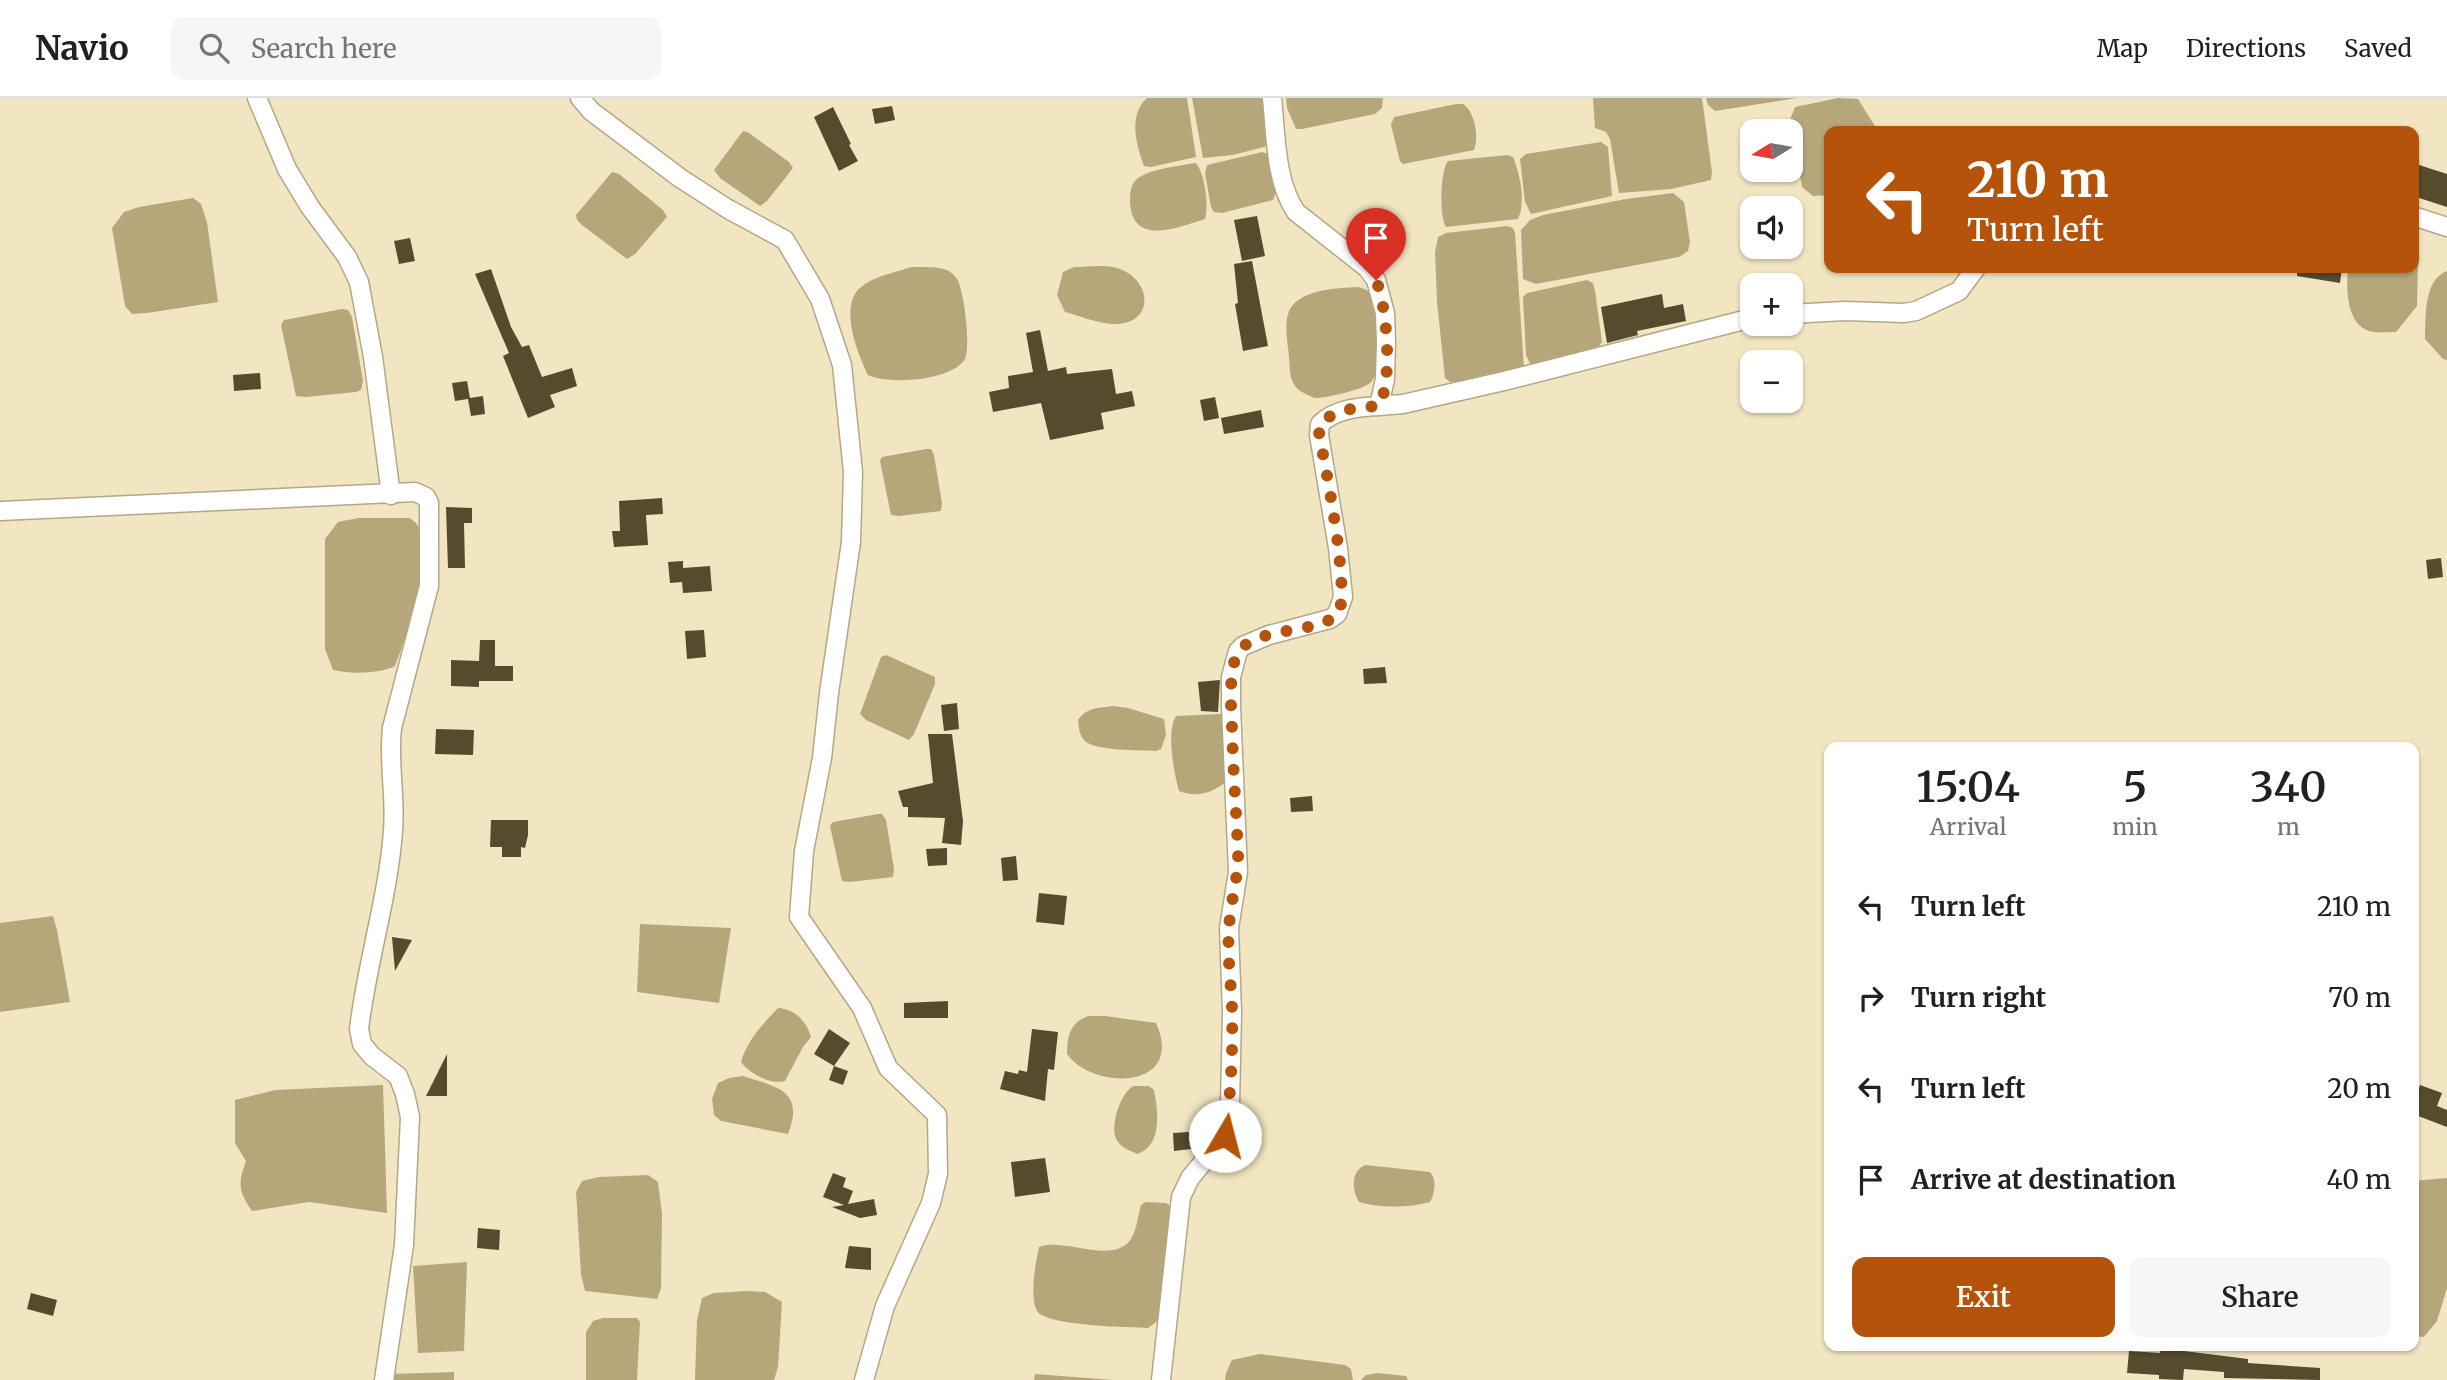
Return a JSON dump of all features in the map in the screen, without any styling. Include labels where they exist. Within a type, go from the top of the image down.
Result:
[{"type":"street","points":[[257,98],[287,170],[347,257],[359,282],[373,357],[391,495]]},
{"type":"street","points":[[580,98],[591,111],[680,178],[728,209],[785,240],[820,299],[842,365],[853,472],[851,542],[822,758],[804,851],[799,918],[862,1007],[888,1068],[937,1115],[939,1174],[931,1203],[885,1306],[864,1380]]},
{"type":"street","points":[[1272,98],[1278,149],[1289,201],[1296,212],[1367,268],[1381,293],[1386,343],[1385,379],[1379,406]]},
{"type":"street","points":[[2419,218],[2447,227]]},
{"type":"street","points":[[1803,313],[1916,311],[1959,291],[1972,273]]},
{"type":"street","points":[[1161,1380],[1181,1197],[1190,1178],[1225,1136],[1230,1104],[1232,1013],[1228,928],[1238,872],[1231,720],[1233,669],[1238,651],[1243,646],[1269,635],[1322,623],[1337,614],[1343,597],[1338,548],[1319,435],[1320,424],[1326,418],[1342,411],[1403,404],[1740,321]]},
{"type":"street","points":[[0,511],[415,492],[426,496],[429,503],[429,586],[392,728],[390,745],[394,829],[386,893],[359,1029],[362,1044],[372,1056],[398,1076],[410,1117],[404,1245],[384,1380]]},
{"type":"shaded area","points":[[1147,98],[1187,98],[1196,157],[1151,167],[1144,166],[1135,130],[1137,113]]},
{"type":"shaded area","points":[[1192,98],[1265,98],[1268,146],[1233,155],[1203,158]]},
{"type":"shaded area","points":[[1286,98],[1383,98],[1382,108],[1375,114],[1296,129],[1287,108]]},
{"type":"shaded area","points":[[1593,98],[1702,98],[1711,180],[1671,189],[1619,193],[1610,139],[1606,132],[1595,128]]},
{"type":"shaded area","points":[[1706,98],[1797,98],[1715,111],[1708,105]]},
{"type":"shaded area","points":[[1838,98],[1858,99],[1875,126],[1824,126],[1824,195],[1813,196],[1802,187],[1801,182],[1803,119],[1790,119],[1795,107]]},
{"type":"shaded area","points":[[1463,104],[1473,119],[1476,138],[1474,150],[1403,164],[1391,125],[1394,117]]},
{"type":"shaded area","points":[[743,131],[789,162],[793,168],[760,206],[720,178],[714,170]]},
{"type":"shaded area","points":[[1601,142],[1608,147],[1612,196],[1531,214],[1525,202],[1520,159],[1526,154]]},
{"type":"shaded area","points":[[1262,152],[1269,154],[1278,187],[1273,200],[1222,213],[1214,212],[1205,173],[1207,165]]},
{"type":"shaded area","points":[[1507,155],[1513,157],[1520,180],[1522,204],[1518,219],[1446,227],[1441,194],[1443,174],[1448,161]]},
{"type":"shaded area","points":[[1196,163],[1205,190],[1205,219],[1171,229],[1148,230],[1139,225],[1133,217],[1130,203],[1135,180],[1159,170]]},
{"type":"shaded area","points":[[612,172],[619,174],[663,210],[667,217],[635,254],[627,259],[582,225],[576,215]]},
{"type":"shaded area","points":[[1673,193],[1684,202],[1690,242],[1688,251],[1679,257],[1536,284],[1523,279],[1521,230],[1530,220],[1543,215],[1626,199]]},
{"type":"shaded area","points":[[193,198],[201,204],[207,222],[218,302],[132,314],[125,306],[112,228],[124,212]]},
{"type":"shaded area","points":[[1507,226],[1513,228],[1515,233],[1524,369],[1454,385],[1445,378],[1437,302],[1435,252],[1438,237],[1446,233]]},
{"type":"shaded area","points":[[1107,266],[1129,274],[1143,291],[1145,301],[1142,310],[1136,318],[1126,323],[1112,324],[1065,312],[1057,295],[1063,272],[1074,267]]},
{"type":"shaded area","points":[[912,267],[945,269],[957,279],[966,319],[965,359],[947,372],[919,379],[890,380],[868,375],[852,330],[850,318],[854,295],[872,280]]},
{"type":"shaded area","points":[[2447,271],[2447,360],[2425,339],[2427,300],[2434,282]]},
{"type":"shaded area","points":[[2348,273],[2418,273],[2417,306],[2396,332],[2364,329],[2353,315],[2347,286]]},
{"type":"shaded area","points":[[1587,280],[1593,283],[1595,291],[1602,342],[1597,350],[1532,367],[1526,355],[1523,297],[1527,293]]},
{"type":"shaded area","points":[[1359,287],[1367,290],[1372,298],[1377,316],[1377,365],[1374,378],[1367,385],[1353,391],[1327,397],[1312,397],[1296,387],[1291,376],[1286,330],[1288,314],[1299,299],[1308,295],[1329,289]]},
{"type":"shaded area","points":[[348,310],[352,317],[363,381],[361,390],[296,396],[281,325],[284,320]]},
{"type":"shaded area","points":[[931,449],[934,455],[941,511],[891,515],[880,461],[882,457]]},
{"type":"shaded area","points":[[358,518],[409,518],[419,528],[423,544],[419,588],[406,634],[395,666],[381,671],[333,670],[325,649],[325,539],[338,522]]},
{"type":"shaded area","points":[[886,655],[935,677],[935,684],[909,740],[866,720],[860,714],[881,657]]},
{"type":"shaded area","points":[[1113,706],[1164,719],[1166,735],[1161,749],[1156,751],[1098,747],[1085,741],[1080,734],[1078,720],[1089,710]]},
{"type":"shaded area","points":[[1221,714],[1224,722],[1227,781],[1204,793],[1179,791],[1171,742],[1176,716]]},
{"type":"shaded area","points":[[882,814],[886,820],[893,877],[842,881],[830,826],[833,822]]},
{"type":"shaded area","points":[[53,916],[70,1002],[0,1012],[0,923]]},
{"type":"shaded area","points":[[640,924],[731,928],[719,1003],[637,992]]},
{"type":"shaded area","points":[[778,1008],[799,1017],[807,1026],[811,1037],[785,1081],[779,1082],[761,1077],[741,1062],[751,1039]]},
{"type":"shaded area","points":[[1088,1016],[1156,1023],[1162,1045],[1158,1061],[1148,1072],[1132,1078],[1096,1074],[1080,1066],[1067,1054],[1068,1041],[1073,1026]]},
{"type":"shaded area","points":[[743,1076],[777,1088],[790,1099],[793,1108],[788,1134],[721,1121],[714,1115],[712,1099],[718,1083]]},
{"type":"shaded area","points":[[383,1085],[387,1213],[309,1202],[252,1211],[241,1187],[246,1161],[235,1143],[235,1100],[275,1090]]},
{"type":"shaded area","points":[[1133,1086],[1149,1086],[1154,1090],[1157,1107],[1155,1136],[1145,1150],[1137,1154],[1120,1144],[1114,1129],[1120,1104]]},
{"type":"shaded area","points":[[1366,1165],[1430,1172],[1434,1178],[1434,1186],[1430,1202],[1394,1207],[1359,1202],[1354,1181],[1357,1171]]},
{"type":"shaded area","points":[[648,1175],[658,1182],[662,1214],[661,1288],[657,1299],[585,1291],[581,1274],[576,1192],[582,1181],[599,1177]]},
{"type":"shaded area","points":[[2447,1178],[2447,1288],[2437,1321],[2424,1337],[2419,1337],[2419,1180]]},
{"type":"shaded area","points":[[1146,1202],[1166,1203],[1172,1207],[1159,1320],[1148,1328],[1106,1326],[1055,1320],[1037,1311],[1033,1288],[1039,1247],[1062,1245],[1102,1251],[1124,1246],[1134,1233],[1141,1205]]},
{"type":"shaded area","points":[[467,1262],[464,1351],[418,1353],[413,1266]]},
{"type":"shaded area","points":[[765,1292],[782,1302],[778,1367],[774,1380],[695,1380],[697,1320],[702,1298],[714,1293]]},
{"type":"shaded area","points":[[603,1318],[637,1318],[640,1322],[637,1380],[586,1380],[586,1332],[593,1321]]},
{"type":"shaded area","points":[[1260,1354],[1345,1365],[1351,1369],[1353,1380],[1225,1380],[1232,1360]]},
{"type":"shaded area","points":[[454,1372],[454,1380],[389,1380],[390,1374]]},
{"type":"shaded area","points":[[1378,1373],[1406,1376],[1408,1380],[1361,1380],[1366,1375]]},
{"type":"shaded area","points":[[1035,1374],[1113,1380],[1034,1380]]},
{"type":"building","points":[[892,106],[895,120],[875,124],[872,109]]},
{"type":"building","points":[[833,107],[858,161],[839,171],[814,117]]},
{"type":"building","points":[[2419,165],[2447,174],[2447,207],[2419,198]]},
{"type":"building","points":[[1257,216],[1265,256],[1242,261],[1234,220]]},
{"type":"building","points":[[1383,231],[1386,246],[1361,249],[1359,236]]},
{"type":"building","points":[[410,238],[415,261],[399,264],[394,241]]},
{"type":"building","points":[[1252,261],[1268,346],[1243,351],[1235,304],[1238,303],[1234,264]]},
{"type":"building","points":[[491,269],[511,327],[522,347],[529,345],[542,377],[572,368],[577,386],[550,395],[555,407],[528,418],[503,356],[509,353],[475,274]]},
{"type":"building","points":[[2297,273],[2341,273],[2340,283],[2297,276]]},
{"type":"building","points":[[1662,294],[1664,308],[1683,304],[1686,321],[1637,331],[1638,335],[1607,343],[1601,307]]},
{"type":"building","points":[[1040,330],[1048,371],[1066,367],[1067,374],[1112,369],[1116,394],[1132,391],[1135,406],[1101,413],[1104,429],[1050,440],[1041,403],[993,412],[989,392],[1009,388],[1008,376],[1033,372],[1026,333]]},
{"type":"building","points":[[260,373],[261,389],[234,391],[233,375]]},
{"type":"building","points":[[467,381],[470,398],[483,396],[485,414],[471,416],[468,399],[455,401],[452,383]]},
{"type":"building","points":[[1215,397],[1219,418],[1204,421],[1200,400]]},
{"type":"building","points":[[1261,410],[1264,427],[1224,434],[1221,418]]},
{"type":"building","points":[[662,498],[663,514],[646,515],[648,545],[614,547],[612,531],[620,531],[619,501]]},
{"type":"building","points":[[446,507],[472,508],[472,523],[464,523],[465,568],[448,568]]},
{"type":"building","points":[[2441,558],[2443,577],[2428,579],[2426,560]]},
{"type":"building","points":[[683,561],[683,568],[710,566],[712,591],[683,593],[682,582],[670,583],[668,562]]},
{"type":"building","points":[[704,630],[706,657],[687,659],[685,631]]},
{"type":"building","points":[[480,640],[495,640],[495,666],[513,666],[513,681],[479,681],[479,687],[451,686],[451,660],[479,661]]},
{"type":"building","points":[[1385,667],[1387,683],[1364,684],[1363,669]]},
{"type":"building","points":[[1220,680],[1218,712],[1201,711],[1198,682]]},
{"type":"building","points":[[957,703],[959,729],[944,731],[941,705]]},
{"type":"building","points":[[436,729],[474,730],[473,755],[435,754]]},
{"type":"building","points":[[928,734],[952,734],[963,821],[961,845],[942,843],[945,818],[908,817],[908,807],[903,807],[898,791],[933,783]]},
{"type":"building","points":[[1312,796],[1313,811],[1291,812],[1290,798]]},
{"type":"building","points":[[491,820],[528,820],[528,835],[525,848],[521,847],[521,857],[502,857],[502,847],[490,847]]},
{"type":"building","points":[[947,848],[947,865],[928,866],[926,849]]},
{"type":"building","points":[[1016,856],[1018,880],[1003,881],[1001,858]]},
{"type":"building","points":[[1039,893],[1067,896],[1064,925],[1036,922]]},
{"type":"building","points":[[392,937],[412,940],[395,971]]},
{"type":"building","points":[[948,1001],[948,1018],[904,1018],[904,1003]]},
{"type":"building","points":[[829,1029],[850,1043],[834,1066],[814,1054]]},
{"type":"building","points":[[1032,1029],[1058,1032],[1054,1070],[1048,1069],[1045,1101],[1000,1089],[1005,1071],[1018,1074],[1019,1070],[1027,1072]]},
{"type":"building","points":[[447,1054],[447,1096],[426,1096]]},
{"type":"building","points":[[834,1066],[848,1071],[843,1085],[829,1080]]},
{"type":"building","points":[[2420,1085],[2442,1093],[2437,1106],[2447,1110],[2447,1127],[2419,1116]]},
{"type":"building","points":[[1189,1132],[1191,1149],[1174,1151],[1173,1133]]},
{"type":"building","points":[[1045,1158],[1050,1192],[1015,1197],[1011,1162]]},
{"type":"building","points":[[833,1173],[846,1178],[843,1187],[853,1191],[848,1204],[874,1199],[877,1215],[860,1218],[832,1207],[844,1205],[823,1197]]},
{"type":"building","points":[[478,1228],[500,1230],[499,1250],[477,1248]]},
{"type":"building","points":[[849,1246],[871,1248],[871,1270],[845,1268]]},
{"type":"building","points":[[31,1293],[57,1300],[53,1316],[27,1309]]},
{"type":"building","points":[[2129,1351],[2184,1351],[2248,1359],[2248,1363],[2320,1368],[2320,1380],[2224,1378],[2224,1372],[2184,1369],[2183,1380],[2127,1373]]},
{"type":"route","points":[[1225,1136],[1230,1104],[1232,1013],[1228,928],[1238,872],[1231,677],[1238,651],[1243,646],[1269,635],[1322,623],[1337,614],[1340,608],[1343,597],[1338,548],[1319,435],[1320,424],[1326,418],[1342,411],[1379,406],[1382,402],[1385,379],[1385,313],[1376,280]]}]
